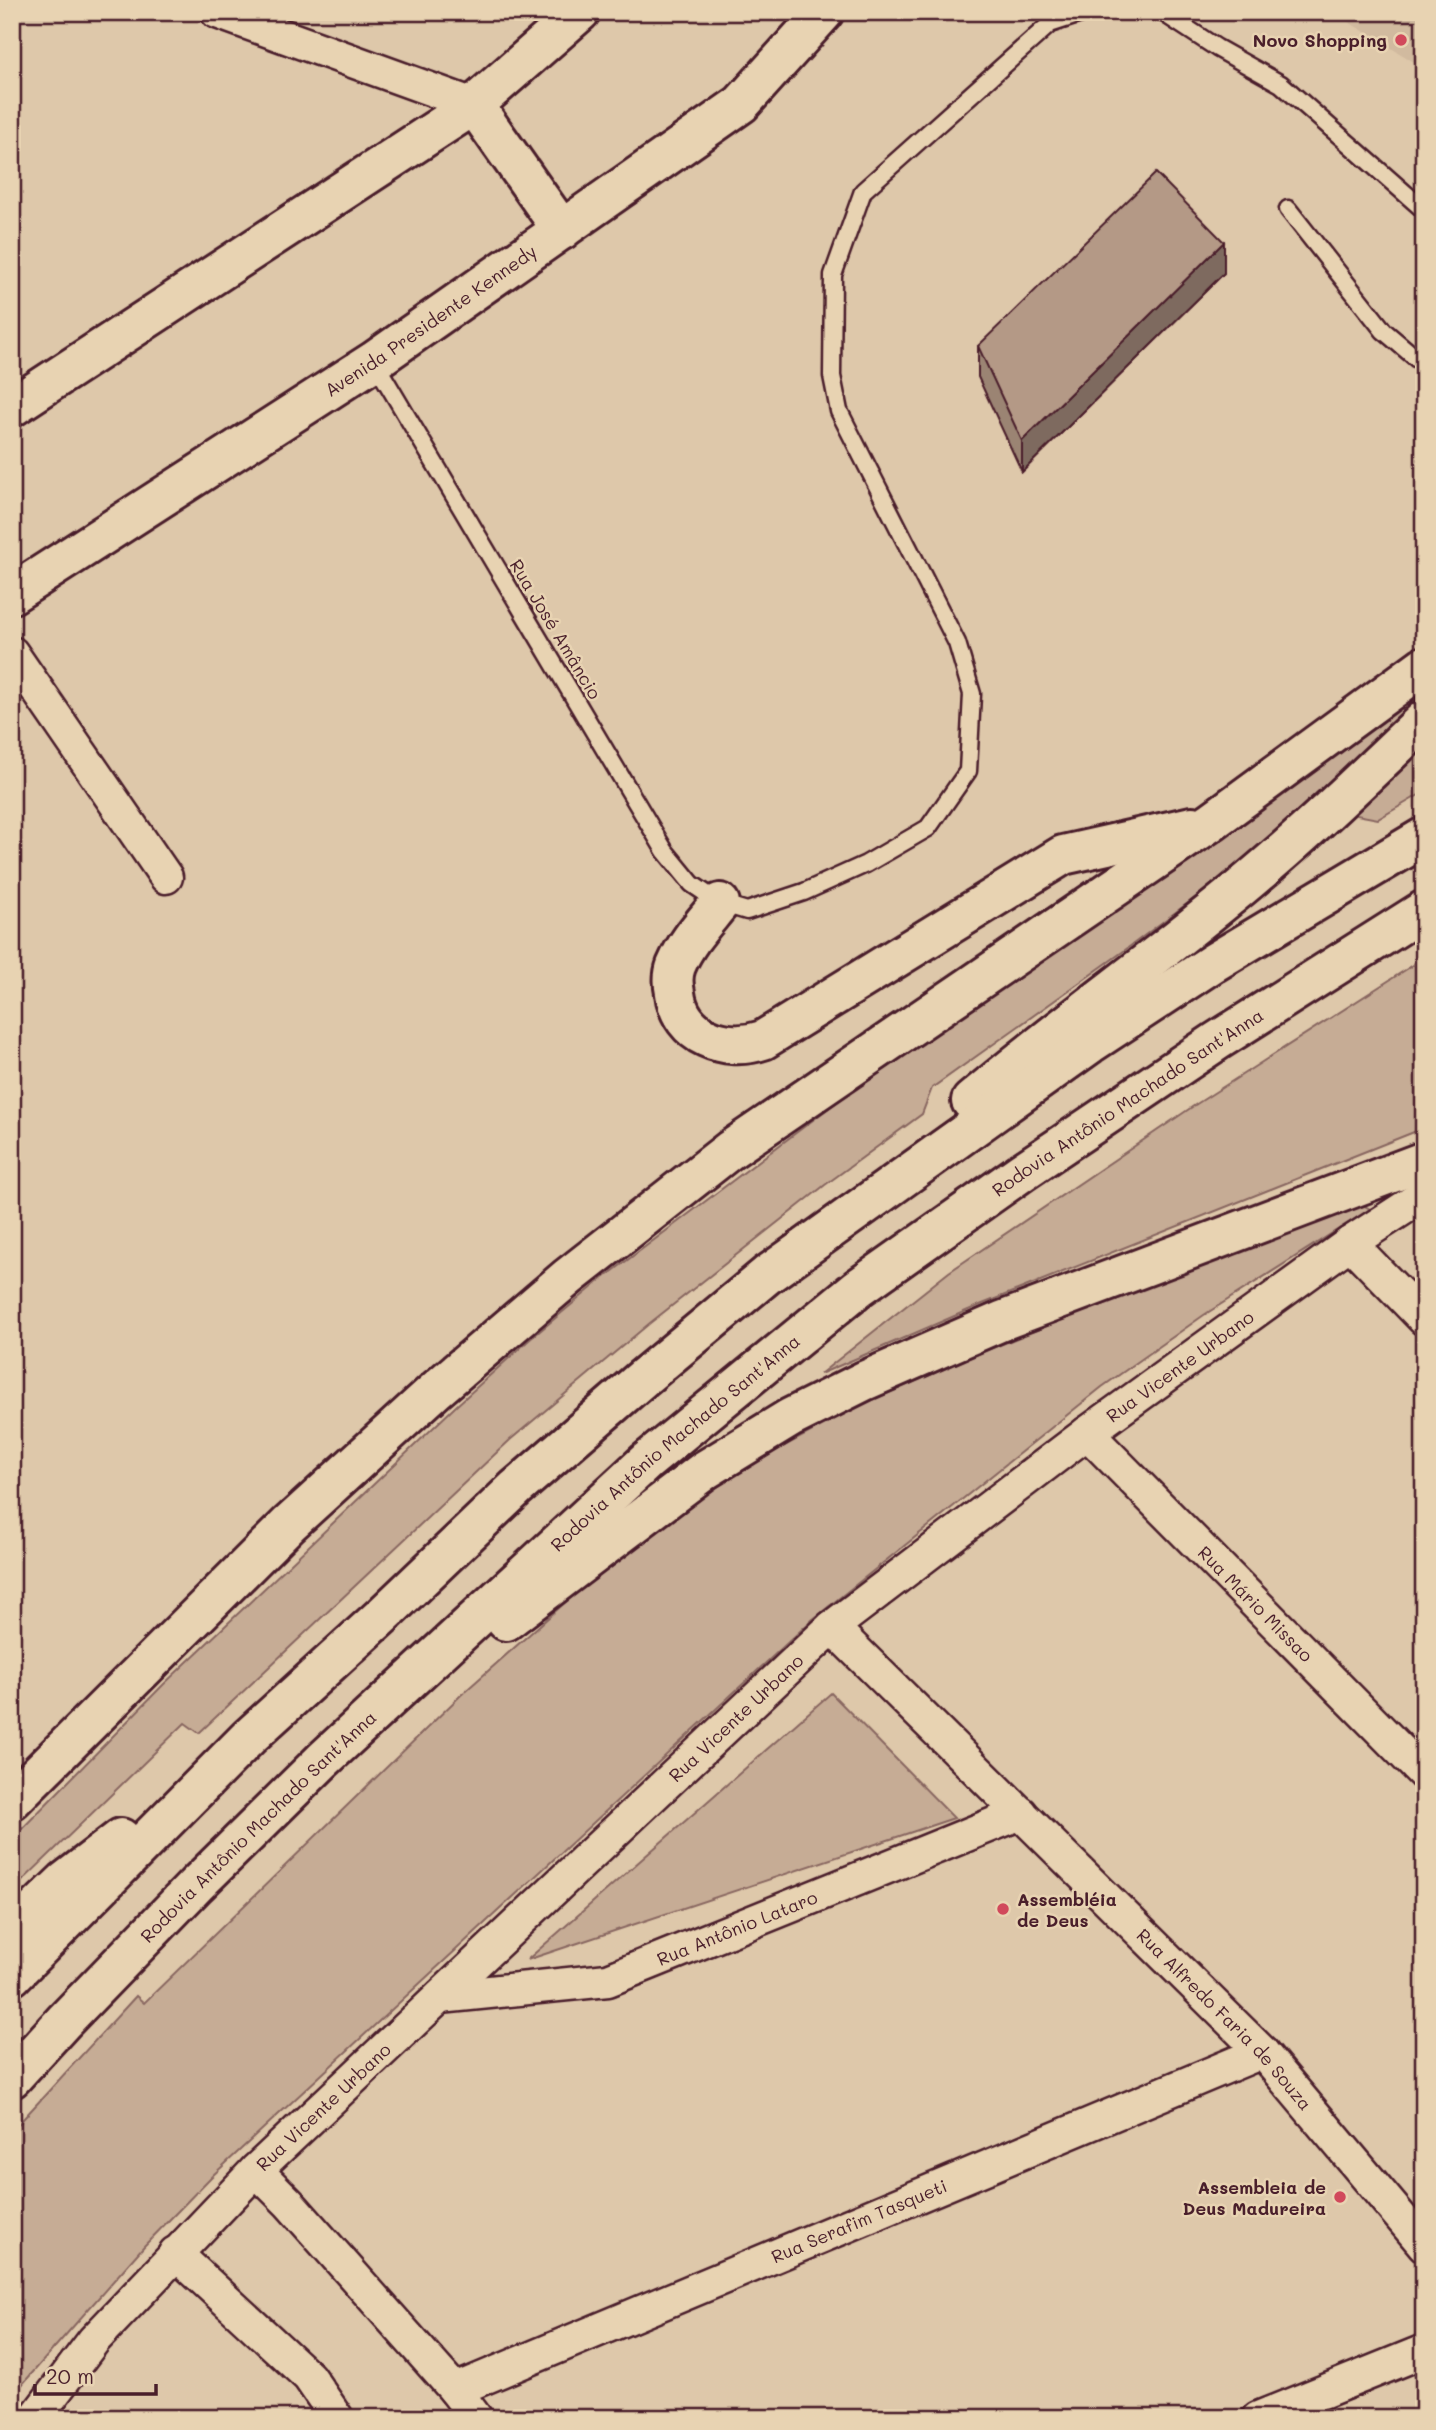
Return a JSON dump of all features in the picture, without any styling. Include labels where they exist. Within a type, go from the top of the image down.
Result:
[{"type":"main road","points":[[12,407],[474,105],[580,12]]},
{"type":"main road","name":"Avenida Presidente Kennedy","points":[[12,594],[374,361],[741,103],[824,12]]},
{"type":"main road","points":[[474,105],[562,230]]},
{"type":"main road","points":[[12,1800],[289,1524],[436,1390],[568,1277],[730,1150],[1211,821],[1424,666]]},
{"type":"main road","points":[[12,1976],[249,1737],[526,1480],[1015,1064],[1252,879],[1424,720]]},
{"type":"main road","points":[[720,903],[689,942],[676,967],[675,997],[682,1016],[695,1031],[713,1041],[733,1046],[743,1045],[763,1040],[1063,855],[1211,821]]},
{"type":"main road","points":[[767,1275],[1090,1044],[1224,956],[1424,837]]},
{"type":"main road","name":"Rodovia Antônio Machado Sant'Anna","points":[[12,2078],[196,1885],[323,1760],[647,1461],[858,1288],[1022,1172],[1217,1041],[1424,910]]},
{"type":"main road","points":[[323,1760],[705,1470],[790,1418],[864,1381],[1004,1320],[1424,1161]]},
{"type":"main road","points":[[12,1932],[65,1881],[249,1737]]},
{"type":"street","points":[[217,12],[474,105]]},
{"type":"street","points":[[12,653],[166,877]]},
{"type":"street","name":"Rua Vicente Urbano","points":[[35,2418],[94,2340],[256,2170],[832,1627],[1087,1433],[1350,1243],[1424,1195]]},
{"type":"street","points":[[1350,1243],[1424,1319]]},
{"type":"street","name":"Rua Mário Missao","points":[[1087,1433],[1424,1774]]},
{"type":"street","name":"Rua Alfredo Faria de Souza","points":[[832,1627],[1262,2052],[1424,2245]]},
{"type":"street","name":"Rua Antônio Lataro","points":[[440,1997],[608,1980],[1021,1813]]},
{"type":"street","name":"Rua Serafim Tasqueti","points":[[454,2390],[1262,2052]]},
{"type":"street","points":[[256,2170],[289,2203],[476,2418]]},
{"type":"street","points":[[175,2253],[309,2377],[337,2418]]},
{"type":"street","points":[[1258,2418],[1424,2351]]},
{"type":"lane","points":[[720,903],[747,911],[804,892],[866,864],[928,828],[968,771],[972,694],[957,643],[839,411],[832,376],[833,275],[863,191],[1050,24],[1087,12]]},
{"type":"lane","points":[[1162,12],[1217,48],[1281,84],[1424,210]]},
{"type":"lane","points":[[1288,209],[1384,331],[1417,359],[1424,361]]},
{"type":"lane","name":"Rua José Amâncio","points":[[374,361],[665,851],[691,884],[720,903]]},
{"type":"shaded area","name":"Novo Shopping","points":[[1332,12],[1424,12],[1424,68]]},
{"type":"shaded area","points":[[1417,682],[1420,695],[1297,815],[1232,870],[932,1088],[922,1114],[825,1185],[650,1323],[510,1440],[199,1733],[185,1723],[12,1891],[12,1839],[164,1684],[529,1340],[601,1280],[903,1052]]},
{"type":"shaded area","points":[[1424,746],[1424,792],[1378,819],[1351,814]]},
{"type":"shaded area","points":[[1424,958],[1424,1128],[980,1305],[820,1374],[949,1272],[1195,1105]]},
{"type":"shaded area","points":[[1356,1201],[1370,1209],[1204,1315],[1102,1387],[812,1620],[211,2177],[144,2246],[12,2396],[12,2131],[136,1996],[144,2003],[461,1695],[603,1569],[692,1503],[773,1452],[861,1405],[980,1353]]},
{"type":"shaded area","points":[[831,1693],[954,1818],[527,1960]]},
{"type":"building","points":[[1156,173],[1224,242],[1022,441],[978,346]]},
{"type":"place","name":"Novo Shopping","points":[[1401,40]]},
{"type":"place","name":"Assembléia de Deus","points":[[1003,1909]]},
{"type":"place","name":"Assembleia de Deus Madureira","points":[[1340,2197]]}]
